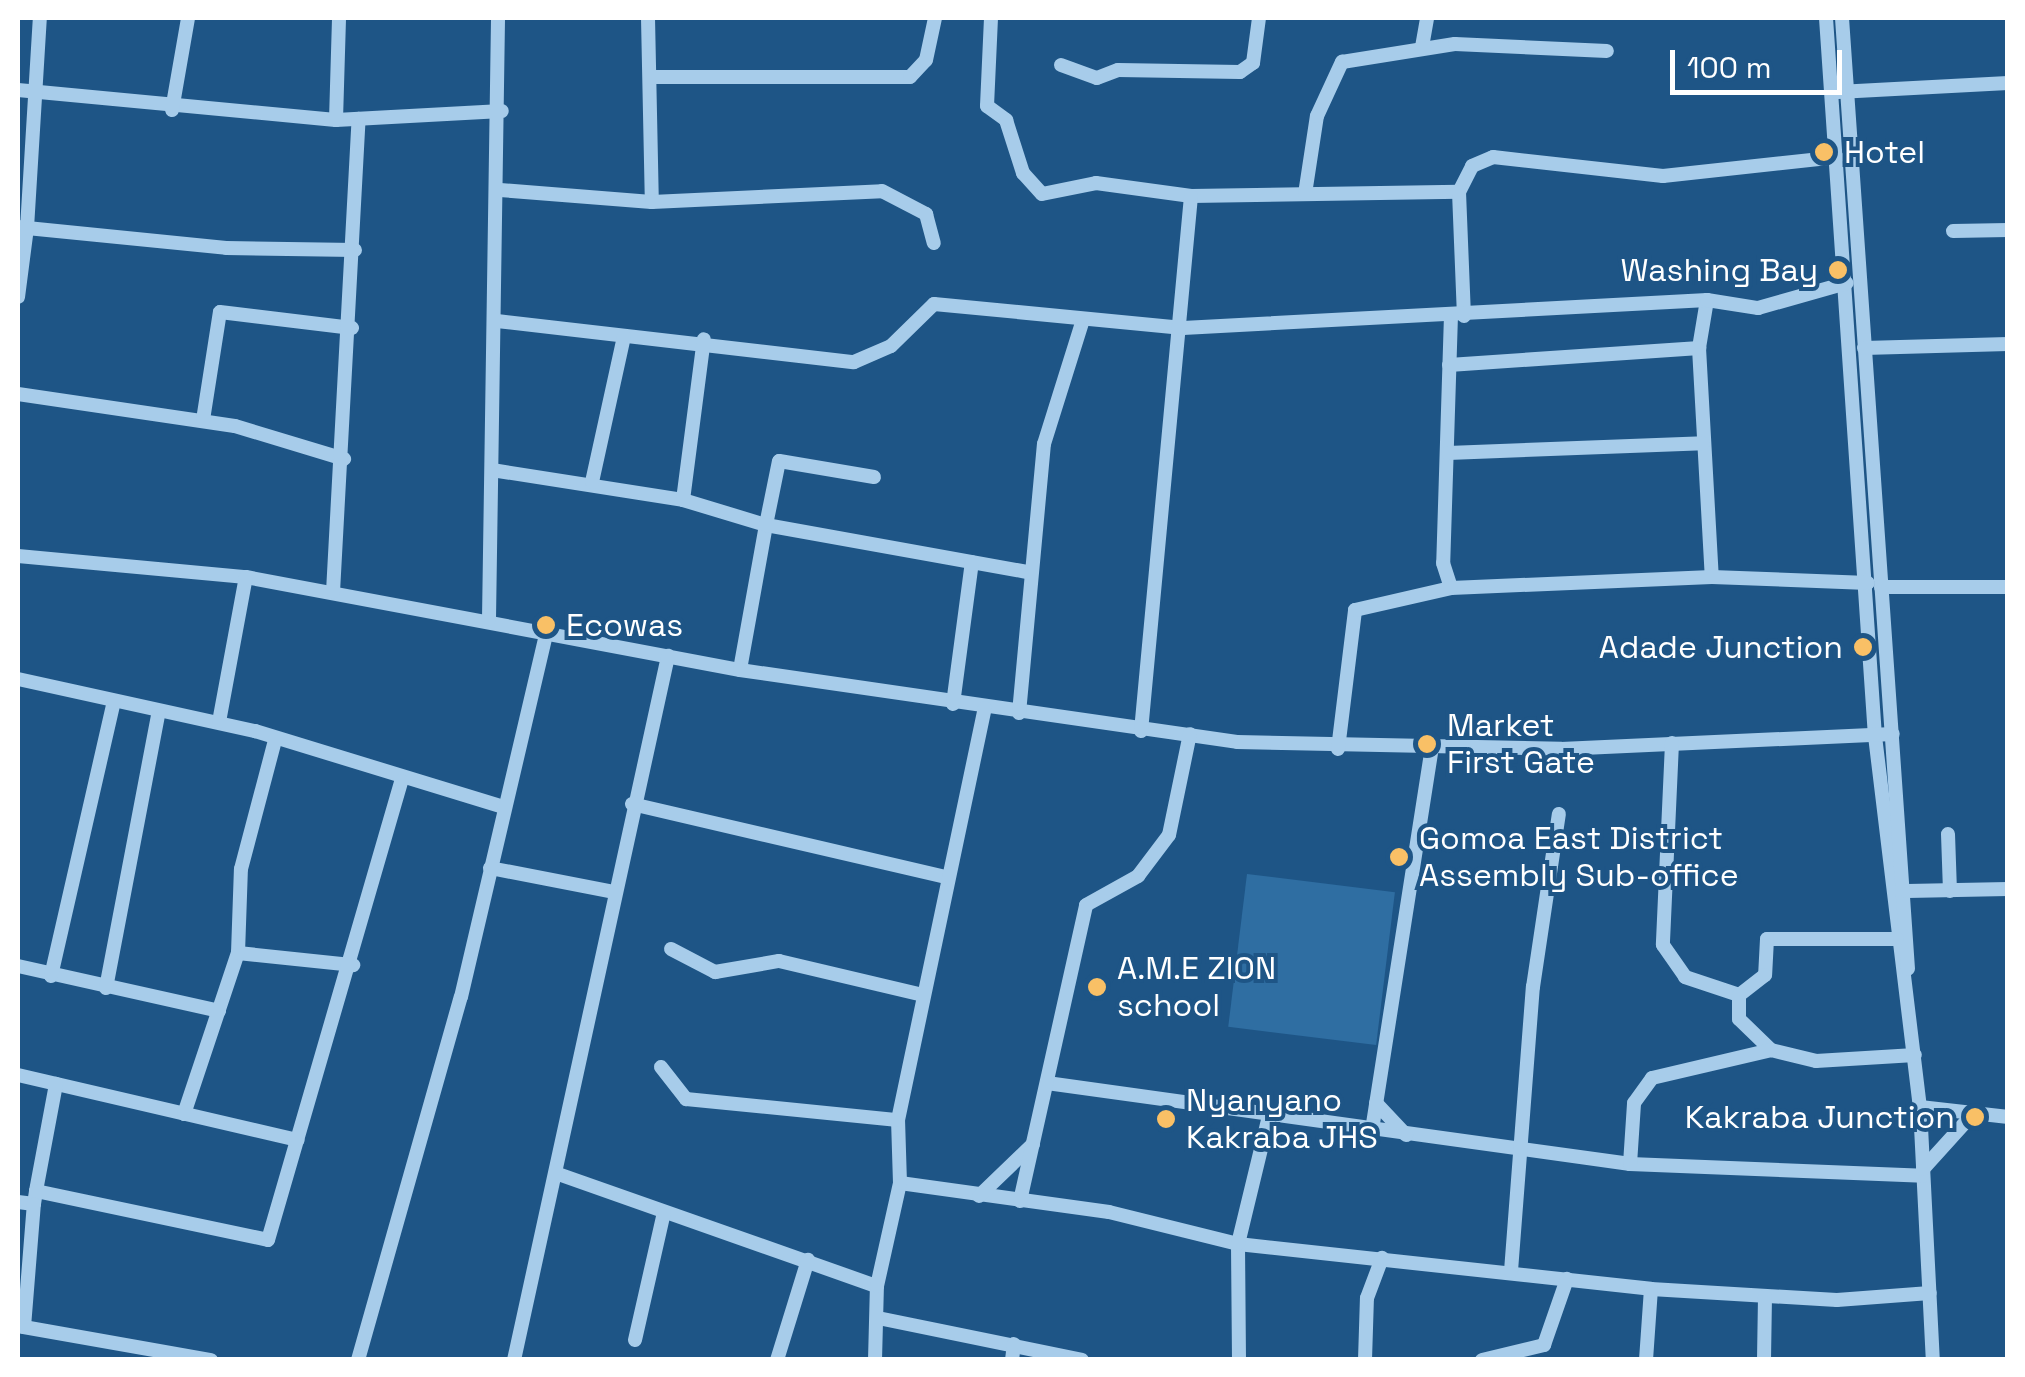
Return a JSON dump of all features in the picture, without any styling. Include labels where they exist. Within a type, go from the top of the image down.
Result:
[{"type":"street","points":[[18,297],[23,208],[38,94],[40,18]]},
{"type":"street","points":[[172,110],[188,18]]},
{"type":"street","points":[[336,120],[338,18]]},
{"type":"street","points":[[489,619],[502,111],[498,18]]},
{"type":"street","points":[[648,18],[652,202]]},
{"type":"street","points":[[650,77],[910,77],[926,60],[935,18]]},
{"type":"street","points":[[991,18],[987,106],[1006,120],[1034,188],[1052,195],[1096,183],[1191,196],[1459,192]]},
{"type":"street","points":[[1060,65],[1098,78],[1118,70],[1240,72],[1253,62],[1259,18]]},
{"type":"street","points":[[1422,48],[1427,18]]},
{"type":"street","points":[[1826,18],[1846,283],[1907,892],[1907,973],[1920,1107],[1933,1360]]},
{"type":"street","points":[[1842,18],[1864,348],[1876,736],[1897,939],[1907,973]]},
{"type":"street","points":[[1305,194],[1334,66],[1422,48],[1608,51]]},
{"type":"street","points":[[1832,92],[2008,83]]},
{"type":"street","points":[[18,90],[172,110],[336,120],[502,111]]},
{"type":"street","points":[[333,592],[352,328],[359,119]]},
{"type":"street","points":[[1451,588],[1443,563],[1449,366],[1458,316],[1459,192],[1472,166],[1494,156],[1664,176],[1837,157]]},
{"type":"street","points":[[500,190],[652,202],[882,190],[926,214],[934,243]]},
{"type":"street","points":[[1141,731],[1183,328],[1191,196]]},
{"type":"street","points":[[22,227],[189,246],[354,250]]},
{"type":"street","points":[[1954,231],[2008,230]]},
{"type":"street","points":[[497,321],[624,336],[704,339],[854,362],[890,346],[927,305],[1082,324],[1183,328],[1707,300],[1758,308],[1846,283]]},
{"type":"street","points":[[1707,300],[1698,348],[1712,576]]},
{"type":"street","points":[[203,420],[220,312],[352,328]]},
{"type":"street","points":[[1020,713],[1026,572],[1044,444],[1082,324]]},
{"type":"street","points":[[592,482],[624,336]]},
{"type":"street","points":[[684,500],[704,339]]},
{"type":"street","points":[[1864,348],[2008,344]]},
{"type":"street","points":[[1449,366],[1698,348]]},
{"type":"street","points":[[18,394],[203,420],[344,460]]},
{"type":"street","points":[[1448,453],[1703,443]]},
{"type":"street","points":[[740,670],[779,461],[874,477]]},
{"type":"street","points":[[492,470],[592,482],[684,500],[766,525],[1026,572]]},
{"type":"street","points":[[18,556],[246,578],[489,619],[740,670],[1141,731],[1338,749],[1432,750],[1893,734]]},
{"type":"street","points":[[953,704],[972,562]]},
{"type":"street","points":[[1338,749],[1355,610],[1451,588],[1712,576],[2008,587]]},
{"type":"street","points":[[219,722],[246,578]]},
{"type":"street","points":[[358,1360],[490,868],[547,630]]},
{"type":"street","points":[[514,1360],[561,1175],[632,804],[668,656]]},
{"type":"street","points":[[18,679],[219,722],[401,781],[504,806]]},
{"type":"street","points":[[51,976],[114,702]]},
{"type":"street","points":[[875,1360],[883,1319],[877,1286],[900,1182],[898,1120],[945,877],[985,708]]},
{"type":"street","points":[[106,988],[159,711]]},
{"type":"street","points":[[1020,1201],[1086,904],[1138,876],[1169,835],[1190,734]]},
{"type":"street","points":[[184,1114],[238,954],[241,869],[275,740]]},
{"type":"street","points":[[1672,743],[1663,945],[1684,977],[1739,995]]},
{"type":"street","points":[[1372,1130],[1432,750]]},
{"type":"street","points":[[18,1202],[35,1198],[260,1242],[272,1234],[353,965],[401,781]]},
{"type":"street","points":[[632,804],[945,877]]},
{"type":"street","points":[[1511,1271],[1517,1147],[1559,814]]},
{"type":"street","points":[[1948,834],[1950,890]]},
{"type":"street","points":[[490,868],[615,892]]},
{"type":"street","points":[[1907,892],[2008,889]]},
{"type":"street","points":[[1739,995],[1765,974],[1768,939],[1897,939]]},
{"type":"street","points":[[671,948],[715,972],[779,961],[923,995]]},
{"type":"street","points":[[238,954],[353,965]]},
{"type":"street","points":[[18,966],[218,1011]]},
{"type":"street","points":[[1739,995],[1739,1020],[1772,1050],[1816,1062],[1915,1054]]},
{"type":"street","points":[[1630,1164],[1634,1104],[1652,1078],[1772,1050]]},
{"type":"street","points":[[661,1068],[686,1099],[898,1120]]},
{"type":"street","points":[[18,1075],[298,1140]]},
{"type":"street","points":[[1047,1083],[1268,1120],[1517,1147],[1630,1164],[1923,1173]]},
{"type":"street","points":[[56,1084],[35,1198],[21,1326],[210,1360]]},
{"type":"street","points":[[1376,1103],[1406,1135]]},
{"type":"street","points":[[1920,1107],[2006,1118]]},
{"type":"street","points":[[1923,1173],[1972,1116]]},
{"type":"street","points":[[1238,1360],[1238,1244],[1268,1120]]},
{"type":"street","points":[[980,1196],[1034,1143]]},
{"type":"street","points":[[561,1175],[877,1286]]},
{"type":"street","points":[[900,1182],[1238,1244],[1651,1289],[1765,1297],[1930,1293]]},
{"type":"street","points":[[635,1340],[664,1212]]},
{"type":"street","points":[[1364,1360],[1366,1298],[1382,1258]]},
{"type":"street","points":[[777,1360],[808,1260]]},
{"type":"street","points":[[1482,1360],[1544,1344],[1567,1279]]},
{"type":"street","points":[[1646,1360],[1651,1289]]},
{"type":"street","points":[[1764,1360],[1765,1297]]},
{"type":"street","points":[[883,1319],[1013,1352],[1082,1360]]},
{"type":"street","points":[[96,1360],[99,1340]]},
{"type":"shaded area","points":[[1247,874],[1395,892],[1376,1045],[1228,1027]]},
{"type":"place","name":"Hotel","points":[[1824,152]]},
{"type":"place","name":"Washing Bay","points":[[1838,270]]},
{"type":"place","name":"Ecowas","points":[[546,625]]},
{"type":"place","name":"Adade Junction","points":[[1863,647]]},
{"type":"place","name":"Market First Gate","points":[[1427,744]]},
{"type":"place","name":"Gomoa East District Assembly Sub-office","points":[[1399,857]]},
{"type":"place","name":"A.M.E ZION school","points":[[1097,987]]},
{"type":"place","name":"Kakraba Junction","points":[[1975,1117]]},
{"type":"place","name":"Nyanyano Kakraba JHS","points":[[1166,1119]]}]
